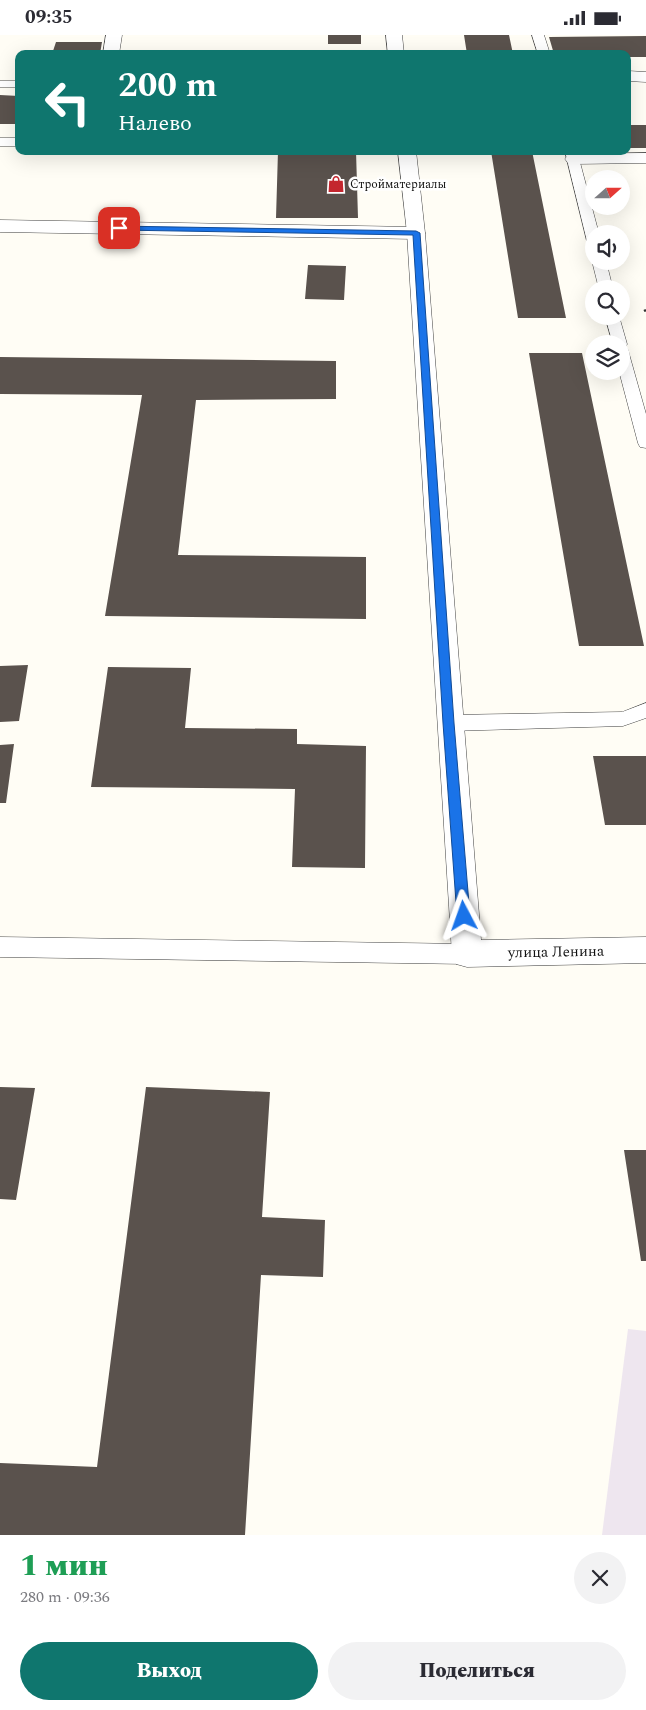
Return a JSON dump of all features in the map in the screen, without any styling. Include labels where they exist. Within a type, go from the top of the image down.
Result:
[{"type":"street","points":[[112,50],[114,35]]},
{"type":"street","points":[[394,35],[396,50]]},
{"type":"street","points":[[631,77],[646,77]]},
{"type":"street","points":[[407,155],[416,233],[448,723],[467,954]]},
{"type":"street","points":[[573,155],[646,158]]},
{"type":"street","points":[[0,226],[416,233]]},
{"type":"street","name":"улица Ленина","points":[[467,954],[646,950]]},
{"type":"lane","points":[[538,35],[543,50]]},
{"type":"lane","points":[[0,84],[15,84]]},
{"type":"lane","points":[[0,142],[15,142]]},
{"type":"lane","points":[[573,155],[590,225]]},
{"type":"lane","points":[[629,380],[646,443]]},
{"type":"lane","points":[[448,723],[623,719],[646,710]]},
{"type":"lane","points":[[0,947],[467,954]]},
{"type":"shaded area","points":[[628,1329],[646,1331],[646,1535],[602,1535]]},
{"type":"building","points":[[328,35],[361,35],[361,44],[328,44]]},
{"type":"building","points":[[464,35],[509,35],[512,50],[466,50]]},
{"type":"building","points":[[646,36],[646,57],[631,57],[631,50],[553,50],[549,37]]},
{"type":"building","points":[[56,42],[102,42],[101,50],[53,50]]},
{"type":"building","points":[[0,95],[15,96],[15,124],[0,124]]},
{"type":"building","points":[[631,125],[646,125],[646,148],[631,148]]},
{"type":"building","points":[[278,155],[356,155],[358,218],[276,218]]},
{"type":"building","points":[[492,155],[533,155],[566,318],[518,318]]},
{"type":"building","points":[[308,265],[346,266],[344,300],[305,299]]},
{"type":"building","points":[[529,353],[582,353],[585,380],[588,380],[644,646],[579,646]]},
{"type":"building","points":[[0,357],[336,361],[336,399],[196,400],[178,555],[366,557],[366,619],[105,616],[142,395],[0,394]]},
{"type":"building","points":[[28,665],[19,721],[0,722],[0,666]]},
{"type":"building","points":[[108,667],[191,668],[185,728],[297,729],[297,744],[366,746],[365,868],[292,867],[295,789],[91,787]]},
{"type":"building","points":[[14,744],[6,803],[0,803],[0,745]]},
{"type":"building","points":[[593,756],[646,756],[646,825],[605,825]]},
{"type":"building","points":[[0,1087],[35,1088],[16,1200],[0,1199]]},
{"type":"building","points":[[146,1087],[270,1092],[262,1217],[325,1220],[323,1277],[261,1275],[245,1535],[0,1535],[0,1463],[97,1467]]},
{"type":"building","points":[[624,1150],[646,1150],[646,1261],[641,1261]]},
{"type":"place","name":"Стройматериалы","points":[[336,184]]},
{"type":"route","points":[[119,228],[416,233],[448,723],[464,916]]}]
